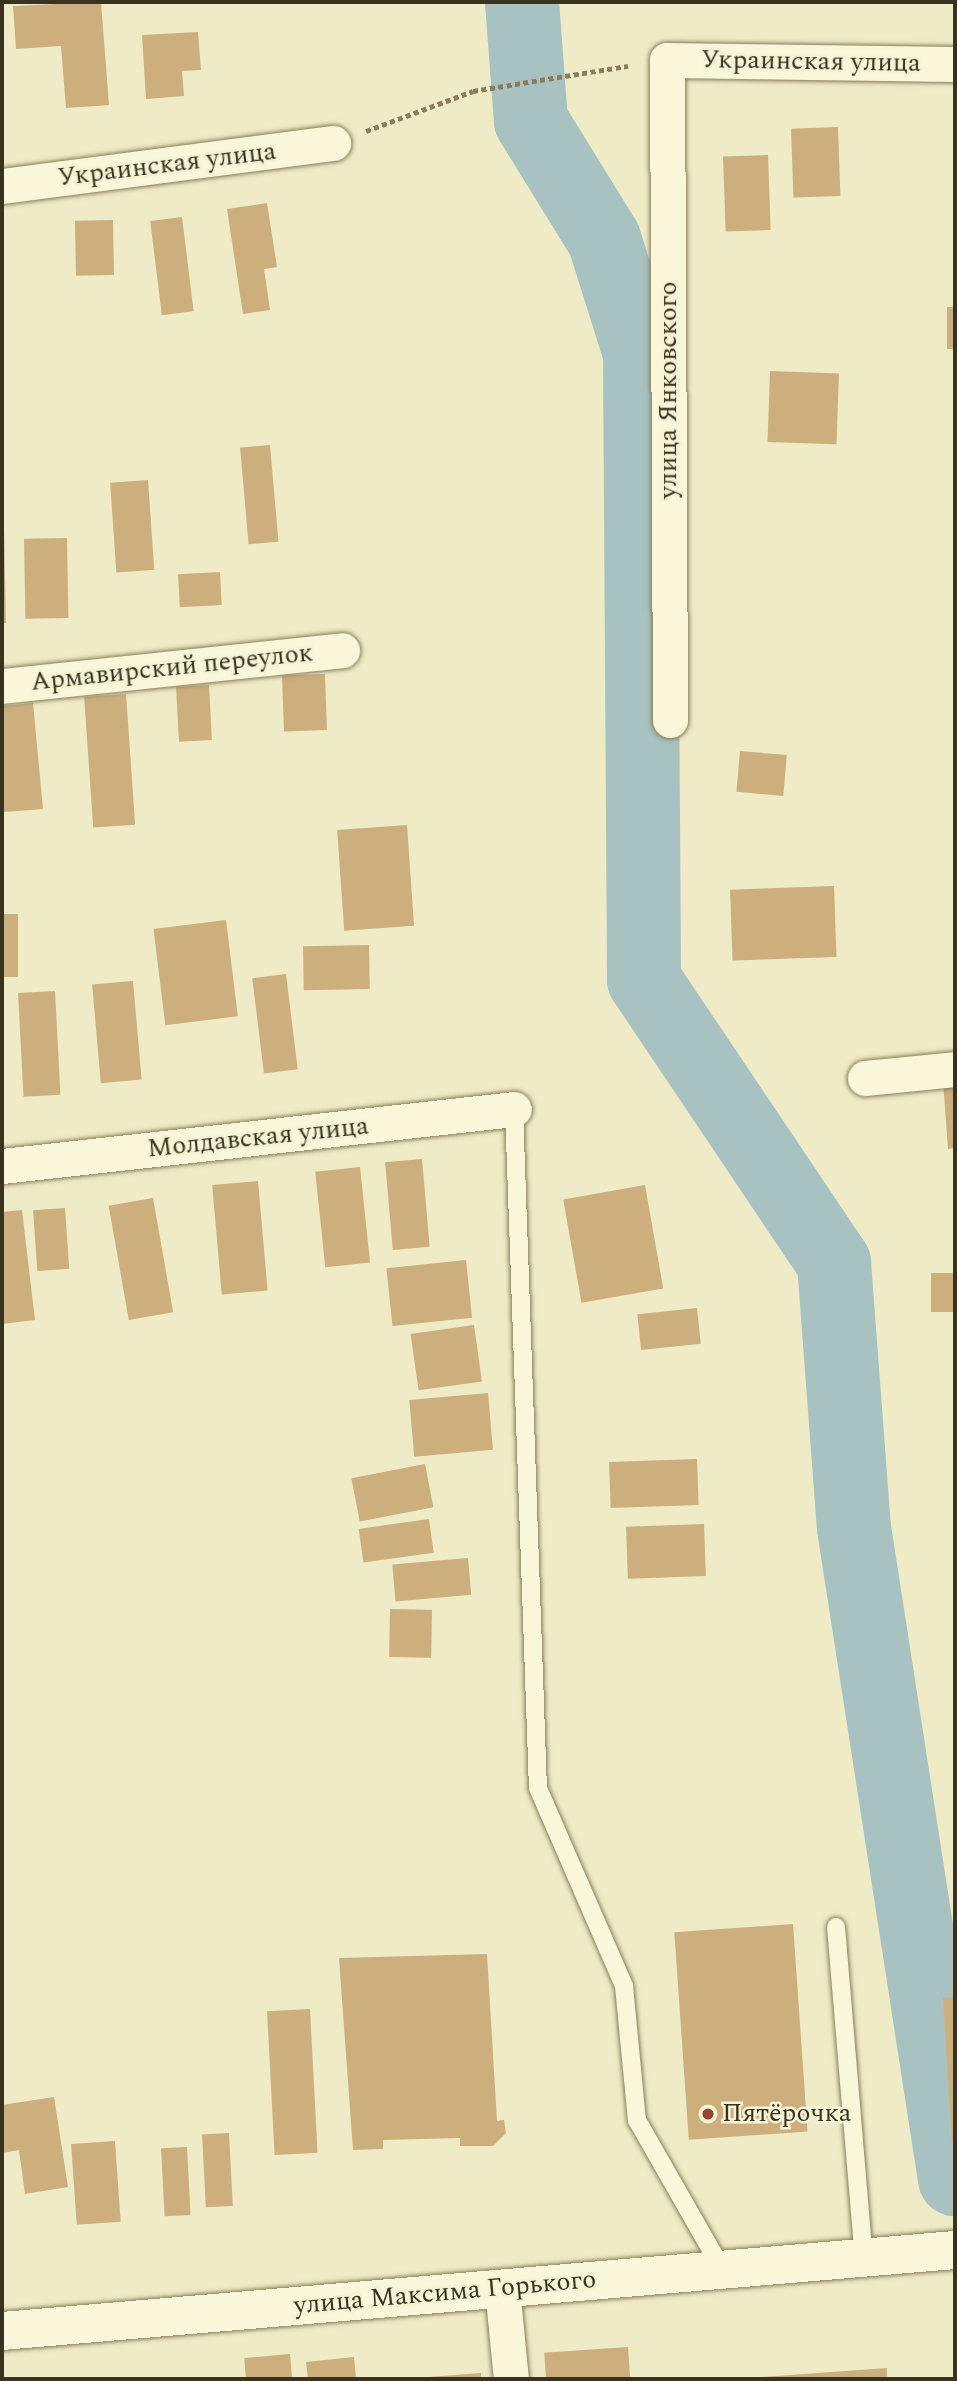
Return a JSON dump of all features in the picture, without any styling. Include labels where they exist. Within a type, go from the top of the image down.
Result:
[{"type":"main road","name":"улица Максима Горького","points":[[2,2331],[955,2250]]},
{"type":"street","name":"Украинская улица","points":[[667,60],[955,64]]},
{"type":"street","name":"улица Янковского","points":[[667,60],[670,720]]},
{"type":"street","name":"Украинская улица","points":[[2,186],[333,144]]},
{"type":"street","name":"Армавирский переулок","points":[[2,686],[342,650]]},
{"type":"street","points":[[865,1078],[955,1069]]},
{"type":"street","name":"Молдавская улица","points":[[2,1166],[514,1109]]},
{"type":"street","points":[[502,2288],[511,2379]]},
{"type":"lane","points":[[514,1109],[538,1788],[624,1986],[637,2120],[722,2269]]},
{"type":"lane","points":[[836,1927],[876,2256]]},
{"type":"path","points":[[333,144],[473,91],[667,60]]},
{"type":"building","points":[[101,2],[109,105],[66,108],[61,46],[16,49],[13,6]]},
{"type":"building","points":[[198,32],[201,70],[182,71],[184,96],[146,99],[142,35]]},
{"type":"building","points":[[838,127],[840,196],[793,198],[791,129]]},
{"type":"building","points":[[768,155],[771,230],[726,232],[723,157]]},
{"type":"building","points":[[267,203],[277,267],[264,269],[270,310],[243,314],[227,209]]},
{"type":"building","points":[[182,217],[194,311],[162,315],[150,221]]},
{"type":"building","points":[[113,220],[114,275],[76,276],[75,221]]},
{"type":"building","points":[[947,307],[955,307],[955,349],[947,349]]},
{"type":"building","points":[[770,371],[839,373],[836,444],[768,442]]},
{"type":"building","points":[[270,445],[278,542],[249,544],[240,448]]},
{"type":"building","points":[[148,480],[154,570],[116,572],[110,483]]},
{"type":"building","points":[[4,529],[6,623],[2,623]]},
{"type":"building","points":[[67,538],[68,618],[25,619],[24,539]]},
{"type":"building","points":[[220,572],[222,605],[180,607],[178,574]]},
{"type":"building","points":[[325,674],[327,730],[284,731],[282,676]]},
{"type":"building","points":[[209,685],[212,740],[179,742],[176,687]]},
{"type":"building","points":[[126,694],[135,825],[93,828],[84,697]]},
{"type":"building","points":[[33,703],[43,809],[4,812],[2,706]]},
{"type":"building","points":[[740,751],[787,755],[783,796],[736,792]]},
{"type":"building","points":[[407,825],[414,926],[344,931],[337,830]]},
{"type":"building","points":[[834,886],[836,957],[733,961],[730,890]]},
{"type":"building","points":[[2,914],[18,914],[18,977],[2,977]]},
{"type":"building","points":[[226,920],[238,1016],[165,1025],[154,929]]},
{"type":"building","points":[[369,945],[370,989],[304,990],[303,946]]},
{"type":"building","points":[[286,974],[298,1069],[264,1073],[252,978]]},
{"type":"building","points":[[133,981],[142,1080],[101,1083],[92,985]]},
{"type":"building","points":[[55,991],[60,1095],[23,1097],[18,993]]},
{"type":"building","points":[[955,1080],[955,1148],[948,1149],[943,1081]]},
{"type":"building","points":[[422,1159],[430,1247],[393,1250],[385,1162]]},
{"type":"building","points":[[360,1167],[370,1262],[325,1267],[315,1172]]},
{"type":"building","points":[[258,1181],[268,1291],[222,1295],[212,1185]]},
{"type":"building","points":[[645,1185],[663,1288],[581,1303],[563,1199]]},
{"type":"building","points":[[153,1198],[173,1312],[129,1320],[109,1206]]},
{"type":"building","points":[[65,1208],[69,1269],[37,1271],[33,1210]]},
{"type":"building","points":[[22,1210],[35,1320],[2,1324],[2,1212]]},
{"type":"building","points":[[466,1260],[472,1318],[393,1326],[386,1268]]},
{"type":"building","points":[[931,1273],[955,1273],[955,1312],[931,1312]]},
{"type":"building","points":[[697,1308],[701,1344],[641,1350],[637,1314]]},
{"type":"building","points":[[474,1325],[482,1381],[419,1390],[411,1334]]},
{"type":"building","points":[[488,1393],[493,1450],[414,1457],[409,1400]]},
{"type":"building","points":[[697,1459],[699,1505],[611,1508],[609,1462]]},
{"type":"building","points":[[425,1464],[433,1507],[360,1522],[351,1478]]},
{"type":"building","points":[[429,1519],[434,1553],[363,1563],[359,1529]]},
{"type":"building","points":[[704,1524],[706,1576],[628,1579],[626,1527]]},
{"type":"building","points":[[468,1558],[471,1595],[396,1601],[392,1565]]},
{"type":"building","points":[[390,1609],[432,1610],[431,1658],[389,1657]]},
{"type":"building","points":[[793,1924],[808,2131],[689,2140],[674,1932]]},
{"type":"building","points":[[487,1954],[497,2121],[504,2120],[506,2133],[493,2146],[460,2146],[460,2138],[383,2140],[383,2149],[353,2150],[339,1958]]},
{"type":"building","points":[[955,1997],[955,2142],[952,2142],[943,1998]]},
{"type":"building","points":[[310,2009],[318,2153],[275,2155],[267,2011]]},
{"type":"building","points":[[54,2097],[68,2187],[25,2194],[19,2150],[2,2153],[2,2105]]},
{"type":"building","points":[[229,2133],[233,2206],[206,2207],[202,2134]]},
{"type":"building","points":[[115,2141],[121,2222],[77,2225],[71,2144]]},
{"type":"building","points":[[187,2147],[191,2215],[165,2216],[161,2148]]},
{"type":"building","points":[[628,2347],[630,2379],[546,2379],[544,2353]]},
{"type":"building","points":[[290,2354],[292,2379],[246,2379],[244,2358]]},
{"type":"building","points":[[354,2357],[356,2379],[308,2379],[306,2362]]},
{"type":"building","points":[[887,2368],[887,2379],[761,2379],[761,2377]]},
{"type":"building","points":[[481,2373],[481,2379],[428,2379],[428,2377]]},
{"type":"waterway","points":[[522,2],[531,121],[604,239],[640,353],[644,980],[834,1263],[854,1528],[955,2179]]},
{"type":"place","name":"Пятёрочка","points":[[708,2114]]}]
